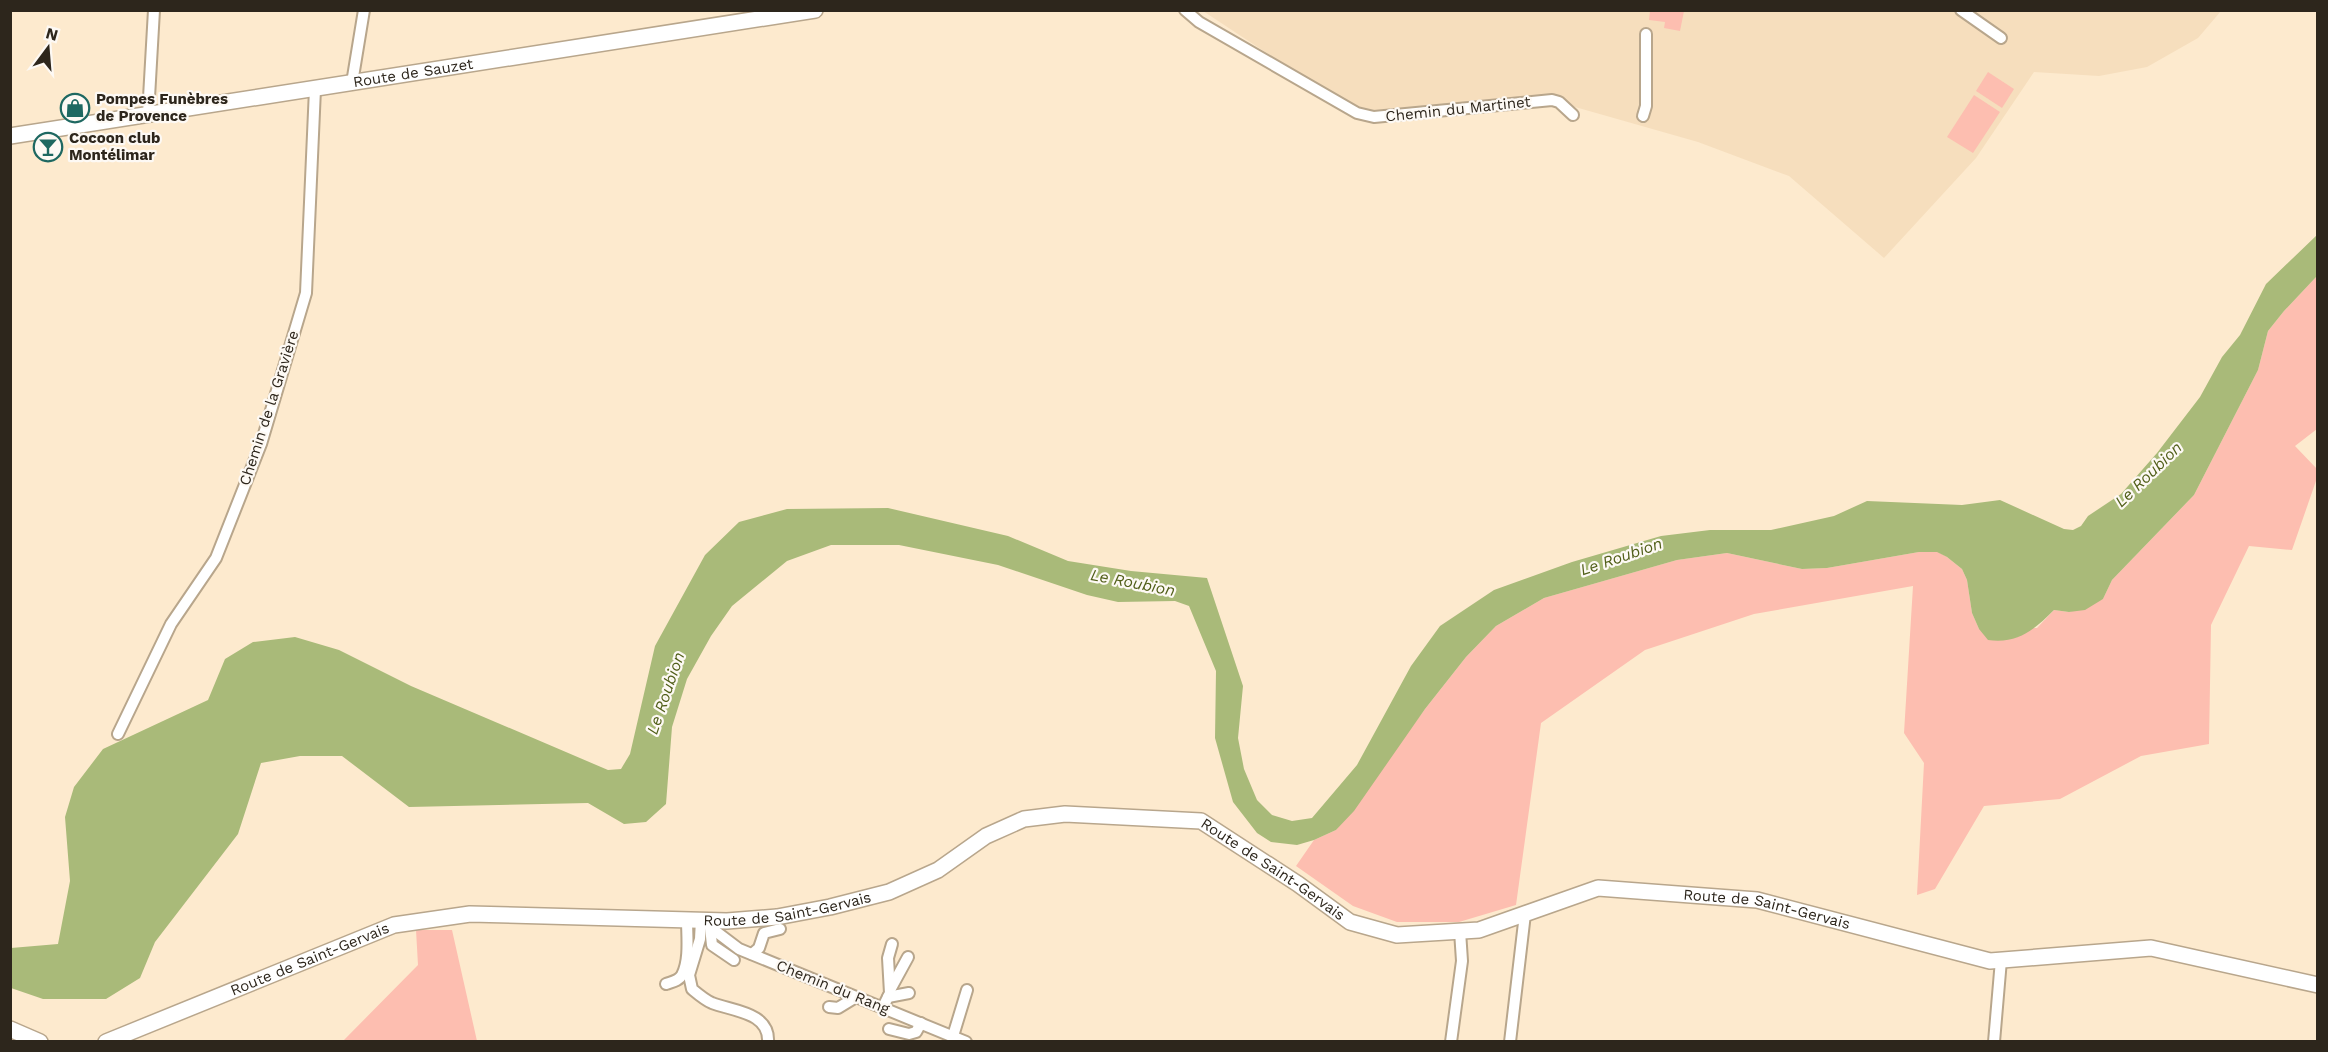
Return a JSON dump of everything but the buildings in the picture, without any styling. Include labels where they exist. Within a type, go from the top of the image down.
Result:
[{"type":"street","points":[[148,115],[154,10]]},
{"type":"street","points":[[352,83],[364,10]]},
{"type":"street","name":"Route de Sauzet","points":[[10,136],[816,10]]},
{"type":"street","name":"Chemin du Martinet","points":[[1185,10],[1198,22],[1357,113],[1374,117],[1551,100],[1559,102],[1573,115]]},
{"type":"street","points":[[1961,10],[2001,38]]},
{"type":"street","points":[[1643,116],[1646,106],[1646,34]]},
{"type":"street","name":"Chemin de la Gravière","points":[[118,734],[171,624],[216,558],[261,444],[306,293],[315,88]]},
{"type":"street","name":"Route de Saint-Gervais","points":[[106,1041],[394,925],[470,914],[702,922],[777,917],[889,892],[938,870],[986,836],[1024,819],[1065,814],[1201,821],[1350,922],[1397,935],[1479,930],[1598,888],[1757,900],[1990,961],[2151,948],[2318,986]]},
{"type":"street","points":[[1510,1041],[1525,914]]},
{"type":"street","points":[[702,922],[712,945],[734,960]]},
{"type":"street","points":[[666,984],[678,980],[682,975],[686,959],[702,922]]},
{"type":"street","points":[[702,922],[700,939],[689,975],[692,989],[710,1002],[762,1022],[768,1032],[768,1041]]},
{"type":"street","name":"Chemin du Rang","points":[[702,922],[739,949],[958,1039]]},
{"type":"street","points":[[752,954],[759,948],[764,933],[780,929]]},
{"type":"street","points":[[1451,1041],[1462,961],[1460,931]]},
{"type":"street","points":[[889,993],[888,958],[892,944]]},
{"type":"street","points":[[883,1008],[908,957]]},
{"type":"street","points":[[1994,1041],[2001,960]]},
{"type":"street","points":[[958,1039],[967,990]]},
{"type":"street","points":[[889,993],[909,993]]},
{"type":"street","points":[[829,1007],[838,1008],[856,997]]},
{"type":"street","points":[[889,1029],[909,1034],[916,1032],[921,1023]]},
{"type":"street","points":[[10,1029],[34,1040]]},
{"type":"shaded area","points":[[1203,11],[2221,11],[2198,38],[2147,67],[2099,76],[2034,72],[1976,158],[1884,258],[1789,176],[1698,142],[1554,101],[1365,118]]},
{"type":"shaded area","points":[[1650,11],[1684,11],[1680,31],[1664,28],[1665,22],[1649,20]]},
{"type":"shaded area","points":[[1988,72],[2014,89],[2002,108],[1976,91]]},
{"type":"shaded area","points":[[1974,95],[2000,112],[1973,153],[1947,137]]},
{"type":"shaded area","points":[[2317,276],[2317,429],[2295,446],[2317,469],[2317,478],[2292,550],[2249,546],[2211,625],[2209,744],[2141,756],[2060,799],[1984,806],[1935,889],[1917,895],[1924,763],[1904,733],[1913,586],[1754,614],[1645,650],[1541,723],[1516,905],[1459,922],[1397,922],[1353,906],[1296,866],[1314,840],[1336,830],[1466,657],[1496,626],[1544,598],[1677,560],[1727,553],[1802,569],[1827,568],[1919,552],[1938,552],[1962,569],[1967,580],[1972,613],[1979,629],[2037,628],[2054,610],[2069,612],[2103,599],[2112,580],[2194,495],[2258,370],[2268,331]]},
{"type":"shaded area","points":[[416,930],[452,930],[477,1041],[343,1041],[418,965]]},
{"type":"water","name":"Le Roubion","points":[[2317,235],[2317,276],[2268,331],[2258,370],[2194,495],[2112,580],[2103,599],[2085,610],[2069,612],[2054,610],[2039,624],[2017,638],[1988,640],[1979,629],[1972,613],[1967,580],[1962,569],[1937,552],[1919,552],[1827,568],[1802,569],[1727,553],[1677,560],[1544,598],[1496,626],[1466,657],[1425,709],[1354,811],[1336,830],[1297,845],[1271,842],[1257,833],[1233,802],[1215,738],[1216,671],[1189,606],[1175,601],[1118,602],[1087,595],[998,565],[899,545],[831,545],[787,561],[732,606],[711,636],[687,679],[672,727],[666,804],[646,822],[624,824],[588,803],[409,807],[342,756],[300,756],[261,763],[238,834],[155,942],[140,978],[106,999],[43,999],[11,988],[11,948],[58,944],[70,881],[65,817],[74,787],[103,749],[208,700],[225,659],[253,642],[295,637],[339,650],[411,686],[608,770],[621,769],[630,754],[655,646],[705,555],[739,522],[787,509],[888,508],[1008,536],[1068,561],[1131,571],[1207,578],[1243,686],[1238,738],[1244,769],[1257,800],[1272,815],[1292,821],[1312,818],[1357,765],[1411,666],[1440,626],[1494,590],[1572,562],[1661,536],[1710,530],[1771,530],[1834,516],[1867,501],[1962,505],[2000,500],[2064,529],[2073,530],[2081,526],[2088,516],[2121,494],[2157,453],[2200,397],[2222,357],[2240,335],[2266,284]]},
{"type":"place","name":"Pompes Funèbres de Provence","points":[[75,108]]},
{"type":"place","name":"Cocoon club Montélimar","points":[[48,147]]}]
